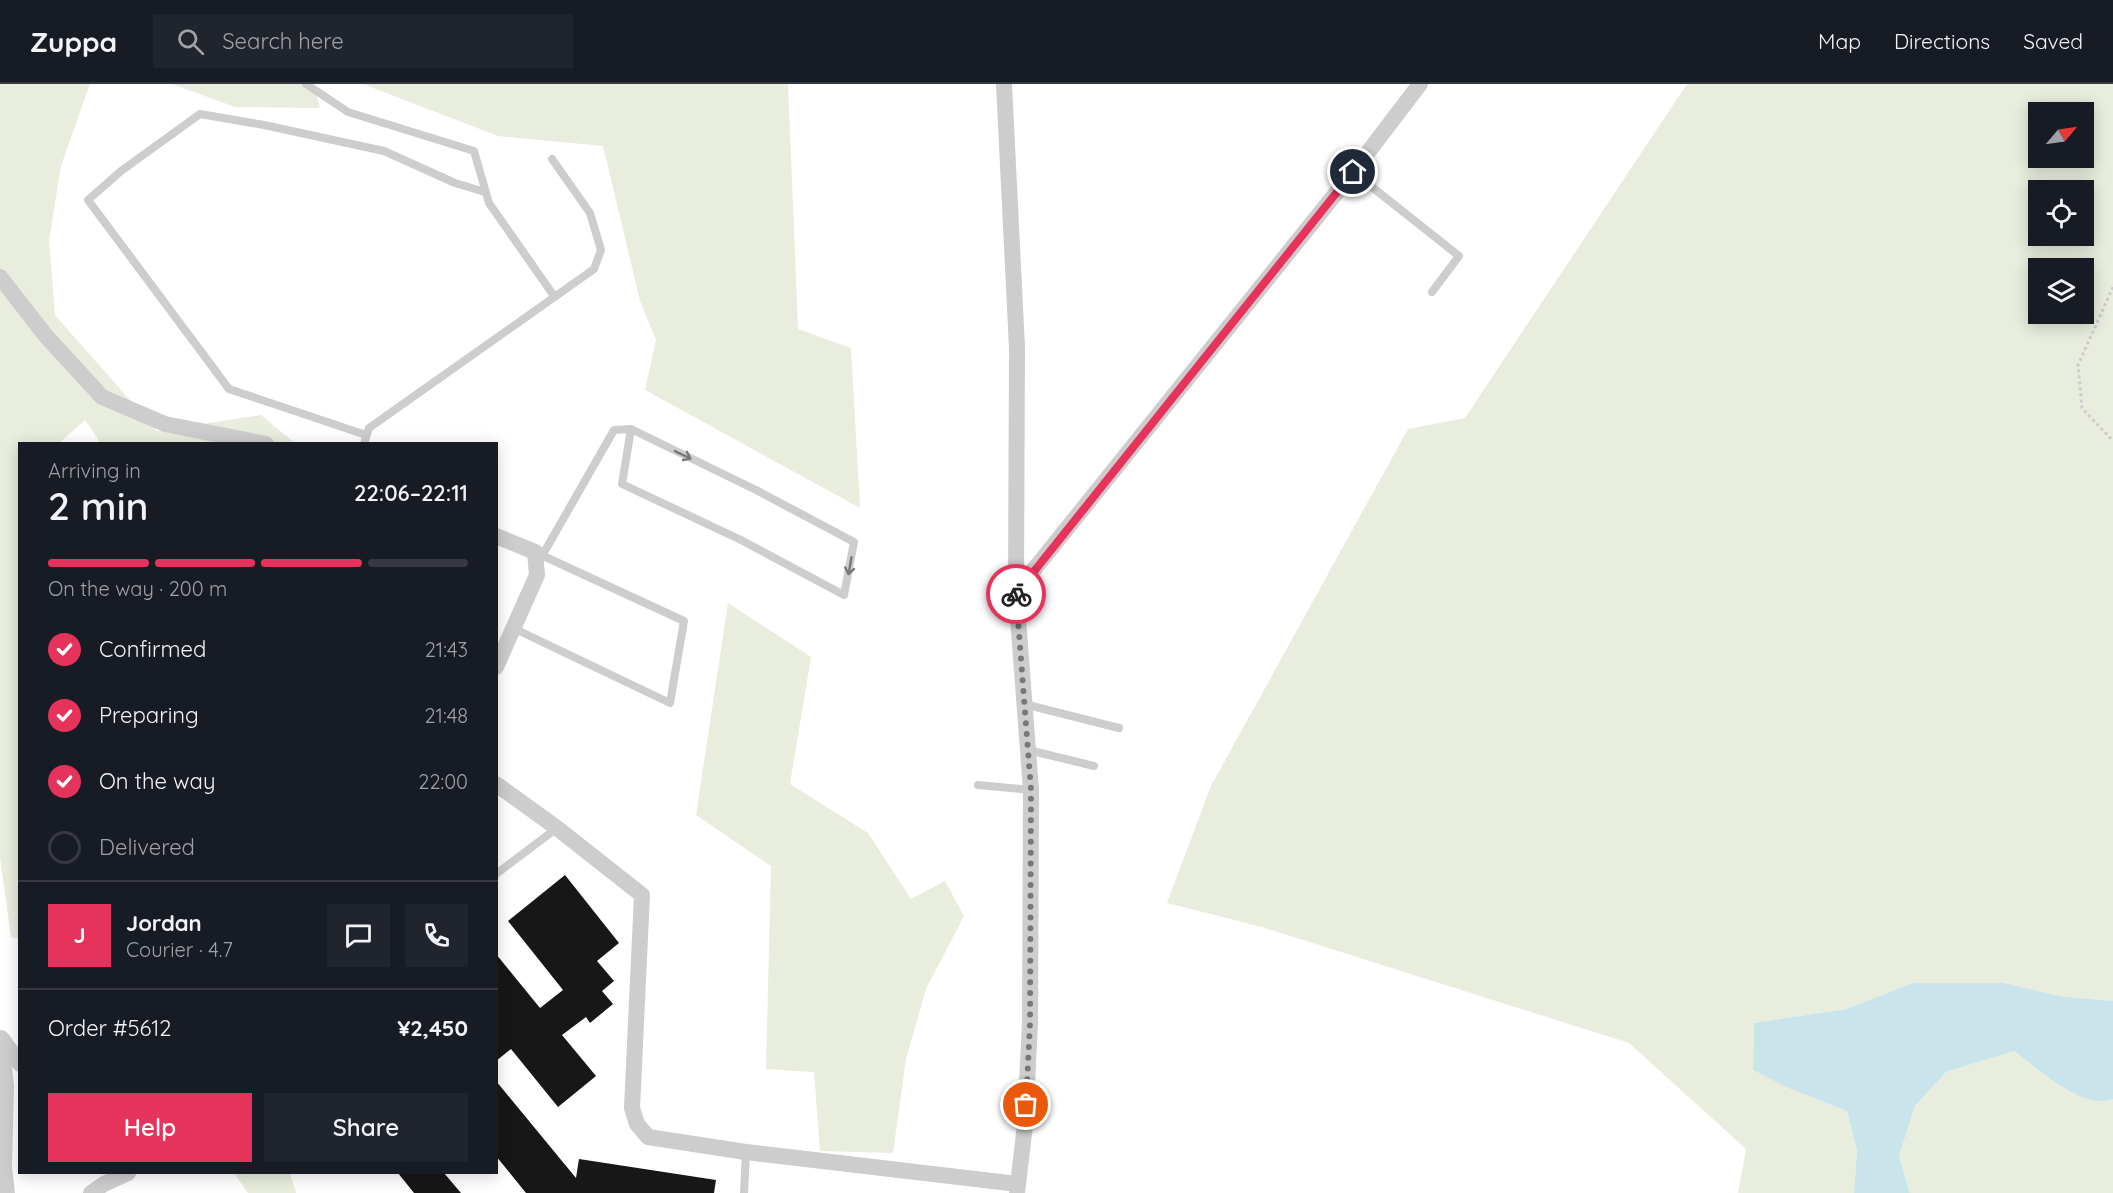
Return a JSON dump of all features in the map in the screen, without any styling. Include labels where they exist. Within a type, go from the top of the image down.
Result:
[{"type":"street","points":[[498,785],[557,828],[642,895],[632,1108],[637,1124],[648,1137],[1017,1188],[1025,1125],[1030,1023],[1031,790],[1016,592],[1017,348],[1004,84]]},
{"type":"street","points":[[1016,592],[1353,172],[1420,84]]},
{"type":"street","points":[[0,277],[46,336],[102,397],[165,424],[256,442]]},
{"type":"street","points":[[498,537],[538,554],[537,575],[498,663]]},
{"type":"street","points":[[0,1033],[18,1061]]},
{"type":"street","points":[[0,1033],[6,1086],[4,1167],[7,1193]]},
{"type":"street","points":[[97,1183],[125,1174]]},
{"type":"lane","points":[[306,84],[348,112],[474,151],[489,203],[554,296]]},
{"type":"lane","points":[[485,192],[455,183],[384,151],[264,125],[200,114],[121,171],[88,200],[229,389],[365,440],[369,428],[594,269],[601,250],[590,213],[552,159]]},
{"type":"lane","points":[[1353,172],[1459,256],[1432,292]]},
{"type":"lane","points":[[513,628],[670,703],[684,621],[538,554],[614,430],[631,429],[756,490],[854,542],[844,595],[741,540],[622,484],[631,429]]},
{"type":"lane","points":[[1024,704],[1119,728]]},
{"type":"lane","points":[[1028,750],[1094,766]]},
{"type":"lane","points":[[978,785],[1031,790]]},
{"type":"lane","points":[[498,872],[557,828]]},
{"type":"lane","points":[[744,1193],[746,1152]]},
{"type":"path","points":[[2113,287],[2078,365],[2082,408],[2113,441]]},
{"type":"shaded area","points":[[0,84],[90,84],[61,166],[49,240],[55,315],[157,431],[261,415],[294,442],[100,442],[85,420],[60,442],[18,442],[18,939],[11,937],[0,858]]},
{"type":"shaded area","points":[[172,84],[301,84],[316,93],[320,108],[235,107]]},
{"type":"shaded area","points":[[363,84],[788,84],[798,329],[851,348],[860,508],[645,390],[656,340],[640,301],[603,146],[498,136]]},
{"type":"shaded area","points":[[1687,84],[2113,84],[2113,1001],[1913,983],[1846,1009],[1754,1023],[1753,1070],[1788,1088],[1847,1111],[1857,1150],[1854,1193],[1738,1193],[1746,1149],[1629,1043],[1262,927],[1167,903],[1211,786],[1408,429],[1465,418]]},
{"type":"shaded area","points":[[728,603],[811,657],[790,784],[868,833],[911,899],[945,881],[964,916],[926,989],[906,1059],[893,1153],[820,1151],[814,1072],[766,1069],[771,866],[696,815]]},
{"type":"shaded area","points":[[2014,1051],[2075,1094],[2101,1101],[2113,1099],[2113,1193],[1910,1193],[1899,1156],[1915,1106],[1946,1072]]},
{"type":"shaded area","points":[[235,1174],[290,1174],[296,1193],[248,1193]]},
{"type":"water","points":[[1913,983],[2003,983],[2058,996],[2113,1001],[2113,1099],[2101,1101],[2075,1094],[2014,1051],[1946,1072],[1915,1106],[1899,1156],[1910,1193],[1854,1193],[1857,1150],[1847,1111],[1788,1088],[1753,1070],[1754,1023],[1846,1009]]},
{"type":"building","points":[[565,875],[619,943],[597,961],[614,981],[602,991],[613,1004],[590,1023],[586,1017],[562,1035],[596,1076],[558,1107],[511,1049],[498,1059],[498,956],[540,1008],[563,990],[508,921]]},
{"type":"building","points":[[498,1083],[576,1178],[579,1159],[716,1180],[714,1193],[526,1193],[498,1158]]},
{"type":"building","points":[[399,1174],[445,1174],[461,1193],[414,1193]]},
{"type":"way so far","points":[[1016,594],[1031,790],[1030,1023],[1026,1105]]},
{"type":"route","points":[[1016,594],[1353,172]]}]
